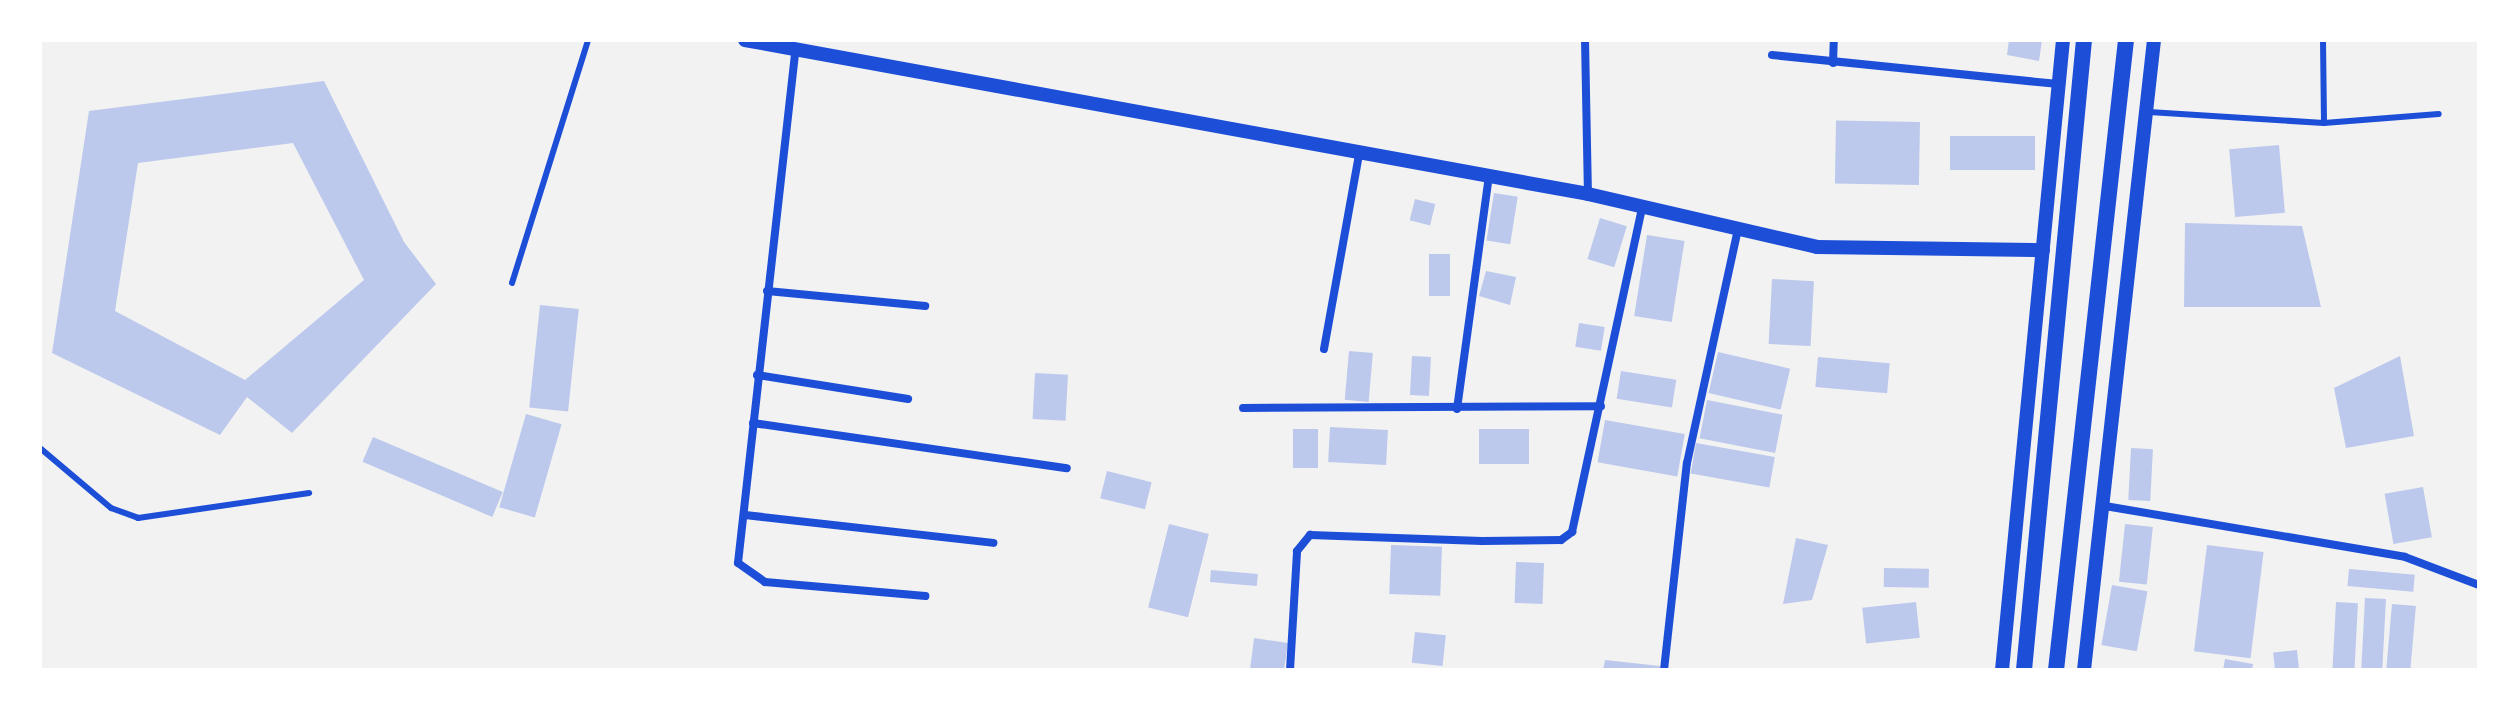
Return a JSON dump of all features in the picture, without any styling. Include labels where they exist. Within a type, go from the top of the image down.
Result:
[{"type":"main road","points":[[2024,670],[2084,40]]},
{"type":"main road","points":[[2056,670],[2126,40]]},
{"type":"street","points":[[745,40],[795,54],[1588,194],[1737,233],[1817,247],[2043,250]]},
{"type":"street","points":[[1585,40],[1588,194]]},
{"type":"street","points":[[1833,63],[1834,40]]},
{"type":"street","points":[[2002,670],[2063,40]]},
{"type":"street","points":[[2084,670],[2149,112],[2154,40]]},
{"type":"street","points":[[795,54],[738,563],[750,579],[925,596]]},
{"type":"street","points":[[1772,55],[2059,84]]},
{"type":"street","points":[[1324,349],[1359,155]]},
{"type":"street","points":[[1457,409],[1489,176]]},
{"type":"street","points":[[1290,670],[1302,541],[1320,534],[1561,540],[1576,525],[1642,209]]},
{"type":"street","points":[[1664,670],[1687,463],[1737,233]]},
{"type":"street","points":[[767,291],[925,306]]},
{"type":"street","points":[[757,375],[908,399]]},
{"type":"street","points":[[1243,408],[1601,406]]},
{"type":"street","points":[[753,423],[1067,468]]},
{"type":"street","points":[[2105,506],[2405,557],[2479,585]]},
{"type":"street","points":[[745,515],[993,543]]},
{"type":"lane","points":[[512,283],[588,40]]},
{"type":"lane","points":[[2323,40],[2324,123]]},
{"type":"lane","points":[[2149,112],[2324,123],[2439,114]]},
{"type":"lane","points":[[40,448],[111,508],[138,518],[309,493]]},
{"type":"building","points":[[2009,40],[2042,40],[2039,61],[2007,55]]},
{"type":"building","points":[[324,81],[404,242],[436,284],[292,433],[247,397],[220,435],[52,353],[89,111]],"holes":[[[293,143],[364,280],[245,380],[115,311],[138,163]]]},
{"type":"building","points":[[1836,121],[1920,122],[1919,185],[1835,184]]},
{"type":"building","points":[[1950,136],[2035,136],[2035,170],[1950,170]]},
{"type":"building","points":[[2279,145],[2285,213],[2235,217],[2229,149]]},
{"type":"building","points":[[1494,193],[1518,197],[1510,244],[1486,240]]},
{"type":"building","points":[[1415,199],[1435,204],[1430,225],[1410,220]]},
{"type":"building","points":[[1600,218],[1627,226],[1614,267],[1587,259]]},
{"type":"building","points":[[2185,223],[2302,226],[2321,307],[2184,307]]},
{"type":"building","points":[[1647,235],[1685,241],[1672,322],[1634,316]]},
{"type":"building","points":[[1429,254],[1450,254],[1450,296],[1429,296]]},
{"type":"building","points":[[1486,271],[1516,277],[1510,305],[1479,296]]},
{"type":"building","points":[[1772,279],[1814,281],[1811,346],[1769,344]]},
{"type":"building","points":[[540,305],[579,309],[568,412],[529,407]]},
{"type":"building","points":[[1579,323],[1605,327],[1601,351],[1575,347]]},
{"type":"building","points":[[1349,351],[1373,353],[1369,402],[1345,400]]},
{"type":"building","points":[[1718,352],[1790,369],[1781,410],[1709,393]]},
{"type":"building","points":[[1412,356],[1431,357],[1429,396],[1410,395]]},
{"type":"building","points":[[2400,356],[2414,436],[2346,448],[2334,388]]},
{"type":"building","points":[[1818,357],[1890,363],[1887,393],[1815,387]]},
{"type":"building","points":[[1621,371],[1676,380],[1672,407],[1617,399]]},
{"type":"building","points":[[1035,373],[1068,375],[1066,421],[1033,419]]},
{"type":"building","points":[[1707,400],[1783,415],[1775,453],[1700,438]]},
{"type":"building","points":[[526,414],[562,424],[535,517],[499,507]]},
{"type":"building","points":[[1605,420],[1685,434],[1677,476],[1598,462]]},
{"type":"building","points":[[1330,427],[1388,430],[1386,465],[1328,462]]},
{"type":"building","points":[[1293,429],[1318,429],[1318,468],[1293,468]]},
{"type":"building","points":[[1479,429],[1529,429],[1529,464],[1479,464]]},
{"type":"building","points":[[373,437],[503,492],[492,517],[362,462]]},
{"type":"building","points":[[1696,443],[1775,457],[1769,487],[1691,474]]},
{"type":"building","points":[[2131,448],[2153,449],[2150,501],[2128,500]]},
{"type":"building","points":[[1107,471],[1152,482],[1145,509],[1100,498]]},
{"type":"building","points":[[2423,487],[2432,537],[2393,544],[2385,494]]},
{"type":"building","points":[[1169,524],[1209,534],[1188,617],[1148,607]]},
{"type":"building","points":[[2125,524],[2153,527],[2147,585],[2119,582]]},
{"type":"building","points":[[1796,538],[1828,545],[1812,600],[1783,604]]},
{"type":"building","points":[[1391,545],[1442,547],[1440,596],[1389,594]]},
{"type":"building","points":[[2207,545],[2264,552],[2251,658],[2194,651]]},
{"type":"building","points":[[1516,562],[1544,563],[1543,604],[1515,603]]},
{"type":"building","points":[[1884,568],[1929,569],[1929,588],[1884,587]]},
{"type":"building","points":[[2349,569],[2415,575],[2413,592],[2348,586]]},
{"type":"building","points":[[1211,570],[1258,574],[1257,586],[1210,582]]},
{"type":"building","points":[[2112,585],[2147,591],[2137,651],[2101,645]]},
{"type":"building","points":[[2365,598],[2386,599],[2382,670],[2361,670]]},
{"type":"building","points":[[1916,602],[1920,638],[1866,643],[1862,608]]},
{"type":"building","points":[[2336,602],[2358,603],[2354,670],[2332,670]]},
{"type":"building","points":[[2392,604],[2416,606],[2410,670],[2386,670]]},
{"type":"building","points":[[1415,632],[1446,635],[1443,666],[1412,663]]},
{"type":"building","points":[[1254,638],[1288,643],[1284,670],[1250,670]]},
{"type":"building","points":[[2297,650],[2299,670],[2275,670],[2273,653]]},
{"type":"building","points":[[2225,659],[2253,664],[2252,670],[2223,670]]},
{"type":"building","points":[[1605,660],[1660,666],[1660,670],[1603,670]]}]
